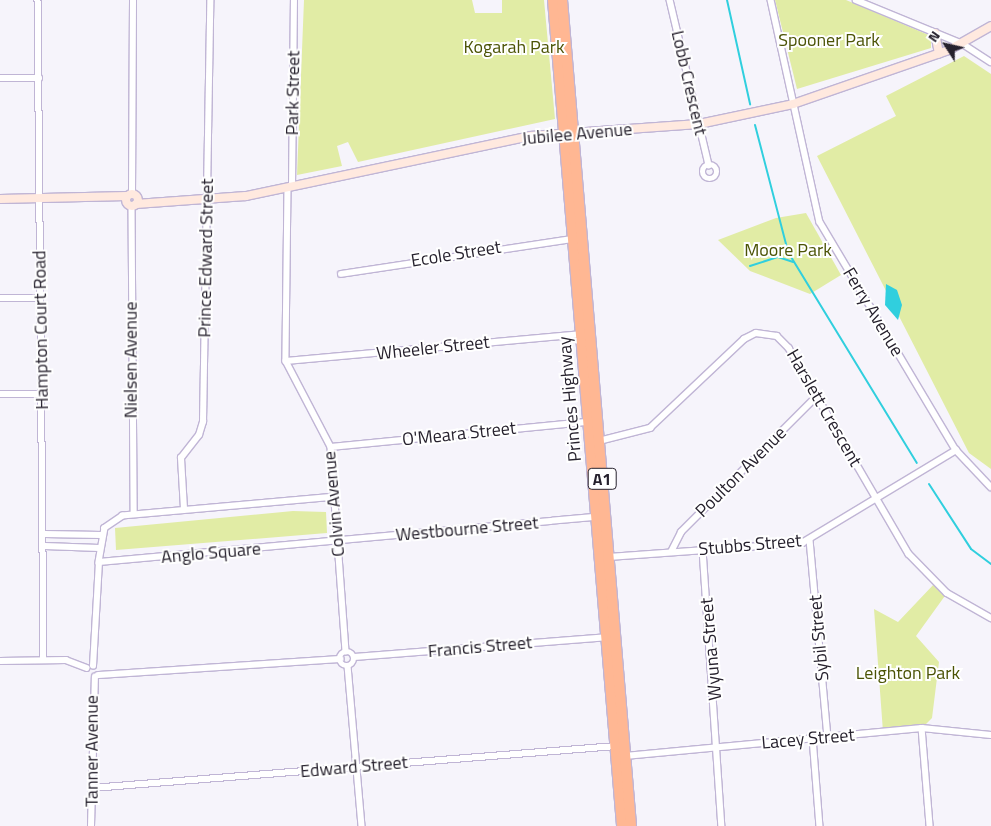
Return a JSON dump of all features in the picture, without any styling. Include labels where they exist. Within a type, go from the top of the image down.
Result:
[{"type":"highway","name":"Princes Highway","points":[[553,0],[599,441],[631,826]]},
{"type":"highway","name":"Princes Highway","points":[[562,0],[572,239],[622,826]]},
{"type":"street","name":"Hampton Court Road","points":[[38,0],[39,298],[43,394],[45,534],[44,660]]},
{"type":"street","name":"Nielsen Avenue","points":[[133,0],[134,514]]},
{"type":"street","name":"Prince Edward Street","points":[[184,509],[181,458],[199,435],[203,422],[210,0]]},
{"type":"street","name":"Park Street","points":[[290,187],[294,0]]},
{"type":"street","name":"Lobb Crescent","points":[[670,0],[709,165]]},
{"type":"street","name":"Ferry Avenue","points":[[771,0],[820,222],[956,450],[991,487]]},
{"type":"street","points":[[856,0],[963,44],[991,62]]},
{"type":"street","name":"Jubilee Avenue","points":[[132,200],[207,198],[290,187],[513,139],[568,133],[699,124],[793,104],[939,54],[963,44],[991,26]]},
{"type":"street","points":[[936,33],[939,54]]},
{"type":"street","points":[[0,78],[39,78]]},
{"type":"street","name":"Colvin Avenue","points":[[290,187],[286,361],[331,447],[346,652]]},
{"type":"street","points":[[0,198],[132,200]]},
{"type":"street","name":"Ecole Street","points":[[341,274],[572,239]]},
{"type":"street","points":[[0,298],[39,298]]},
{"type":"street","name":"Harslett Crescent","points":[[599,441],[650,428],[744,339],[756,333],[770,333],[784,341],[900,540],[928,575],[956,600],[991,618]]},
{"type":"street","name":"Wheeler Street","points":[[286,361],[580,334]]},
{"type":"street","points":[[0,394],[43,394]]},
{"type":"street","name":"Poulton Avenue","points":[[671,552],[682,532],[817,396]]},
{"type":"street","name":"O'Meara Street","points":[[331,447],[588,422]]},
{"type":"street","name":"Stubbs Street","points":[[608,557],[810,540],[956,450]]},
{"type":"street","points":[[90,667],[100,548],[102,535],[110,522],[134,514],[336,497]]},
{"type":"street","name":"Westbourne Street","points":[[338,542],[596,517]]},
{"type":"street","points":[[45,534],[102,535]]},
{"type":"street","name":"Sybil Street","points":[[810,540],[828,736]]},
{"type":"street","name":"Anglo Square","points":[[99,562],[338,542]]},
{"type":"street","points":[[45,546],[100,548]]},
{"type":"street","name":"Wyuna Street","points":[[703,550],[722,826]]},
{"type":"street","name":"Francis Street","points":[[354,657],[606,637]]},
{"type":"street","points":[[340,659],[346,652],[354,657],[348,666],[362,826]]},
{"type":"street","points":[[0,661],[75,661],[90,667],[96,676],[340,659],[348,666]]},
{"type":"street","name":"Tanner Avenue","points":[[92,826],[96,676]]},
{"type":"street","points":[[922,728],[930,826]]},
{"type":"street","name":"Lacey Street","points":[[625,756],[922,728],[991,734]]},
{"type":"street","points":[[813,738],[820,826]]},
{"type":"street","name":"Edward Street","points":[[92,788],[616,746]]},
{"type":"green space","name":"Kogarah Park","points":[[304,0],[472,0],[475,13],[502,13],[502,0],[544,0],[555,119],[358,162],[348,142],[337,146],[342,166],[297,175]]},
{"type":"green space","name":"Spooner Park","points":[[775,0],[846,0],[931,36],[931,48],[797,89]]},
{"type":"green space","points":[[964,56],[991,74],[991,469],[969,453],[817,156],[896,116],[886,96]]},
{"type":"green space","name":"Moore Park","points":[[806,213],[841,275],[810,294],[750,271],[718,240],[776,218]]},
{"type":"green space","points":[[293,511],[326,512],[327,533],[116,550],[115,528]]},
{"type":"green space","name":"Leighton Park","points":[[935,583],[947,593],[916,636],[939,662],[932,718],[922,728],[883,732],[874,609],[898,622]]},
{"type":"water","points":[[886,284],[897,290],[902,305],[898,320],[885,305]]},
{"type":"waterway","points":[[727,0],[750,104]]},
{"type":"waterway","points":[[755,125],[788,252],[917,463]]},
{"type":"waterway","points":[[750,266],[778,257],[793,262]]},
{"type":"waterway","points":[[929,484],[971,549],[991,564]]}]
